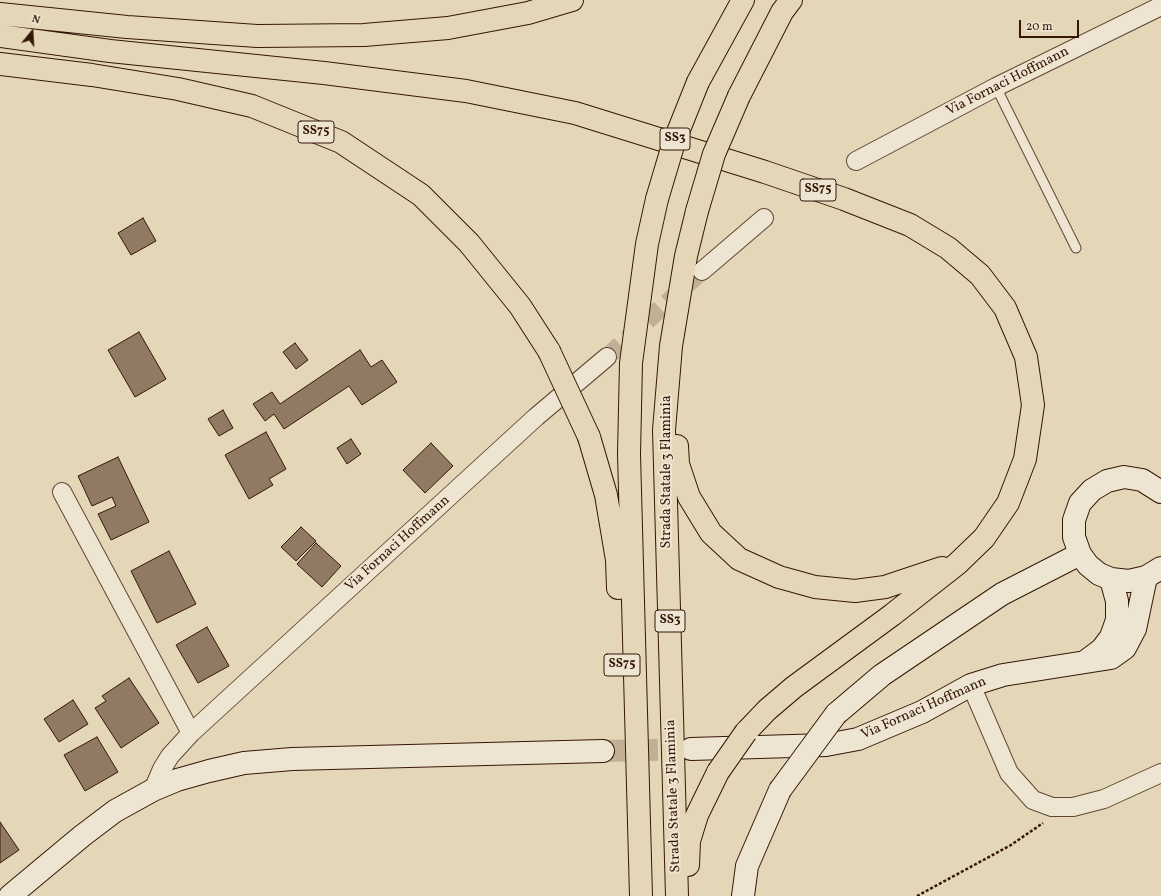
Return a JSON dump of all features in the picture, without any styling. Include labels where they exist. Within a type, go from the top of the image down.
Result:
[{"type":"highway","points":[[0,14],[127,27],[257,36],[364,35],[448,28],[528,13],[572,0]]},
{"type":"highway","name":"SS3","points":[[641,896],[629,454],[631,363],[647,244],[656,199],[674,142],[698,82],[743,0]]},
{"type":"highway","name":"Strada Statale 3 Flaminia","points":[[677,896],[664,430],[671,346],[686,256],[697,211],[714,154],[739,96],[782,12],[791,0]]},
{"type":"highway","name":"SS75","points":[[0,36],[110,51],[324,73],[458,90],[575,113],[844,198],[910,225],[948,248],[980,275],[1005,308],[1026,357],[1032,405],[1025,459],[1008,502],[984,538],[957,564],[892,615],[794,687],[766,710],[746,732],[718,772],[697,815],[690,841],[687,896]]},
{"type":"highway","name":"SS75","points":[[0,44],[110,51]]},
{"type":"highway","name":"SS75","points":[[0,64],[92,75],[178,89],[252,106],[341,142],[421,195],[469,243],[520,306],[549,351],[589,437],[606,495],[617,560],[632,896]]},
{"type":"highway","name":"SS75","points":[[671,346],[677,378],[678,464],[688,497],[711,533],[740,559],[779,577],[815,587],[855,591],[886,587],[957,564]]},
{"type":"main road","name":"Via Fornaci Hoffmann","points":[[1154,572],[1129,581],[1111,579],[1098,574],[1088,565],[1080,554],[1074,537],[1074,520],[1080,503],[1092,490],[1107,481],[1124,477],[1142,480],[1160,488]]},
{"type":"main road","points":[[743,896],[747,866],[780,790],[836,714],[882,675],[1002,594],[1080,554]]},
{"type":"main road","name":"Via Fornaci Hoffmann","points":[[691,749],[826,745],[858,739],[922,712],[971,685],[1004,675],[1111,658],[1125,648],[1135,630],[1154,572]]},
{"type":"main road","name":"Via Fornaci Hoffmann","points":[[1083,663],[1102,649],[1111,637],[1117,620],[1117,601],[1111,579]]},
{"type":"main road","points":[[10,896],[82,836],[115,811],[153,790],[177,780],[216,769],[244,763],[292,759],[603,751]]},
{"type":"street","name":"Via Fornaci Hoffmann","points":[[856,161],[996,87],[1161,6]]},
{"type":"street","points":[[702,271],[764,218]]},
{"type":"street","name":"Via Fornaci Hoffmann","points":[[153,790],[170,756],[191,733],[536,417],[607,357]]},
{"type":"street","points":[[62,492],[191,733]]},
{"type":"street","points":[[971,685],[1009,773],[1032,800],[1052,807],[1073,807],[1104,799],[1161,773]]},
{"type":"lane","points":[[996,87],[1076,248]]},
{"type":"path","points":[[917,896],[1011,845],[1041,826],[1052,807]]},
{"type":"building","points":[[143,218],[156,241],[131,255],[118,233]]},
{"type":"building","points":[[139,332],[166,379],[135,397],[108,350]]},
{"type":"building","points":[[295,343],[308,360],[296,369],[283,352]]},
{"type":"building","points":[[360,350],[371,367],[382,360],[397,382],[362,405],[349,386],[284,429],[274,414],[265,421],[253,404],[272,392],[280,404]]},
{"type":"building","points":[[223,410],[233,428],[219,436],[208,419]]},
{"type":"building","points":[[266,432],[286,469],[269,479],[273,485],[249,499],[225,455]]},
{"type":"building","points":[[351,439],[361,454],[347,464],[337,448]]},
{"type":"building","points":[[431,443],[453,466],[425,493],[403,470]]},
{"type":"building","points":[[118,457],[149,522],[111,540],[98,514],[116,506],[112,497],[92,506],[78,476]]},
{"type":"building","points":[[301,527],[316,541],[296,561],[281,547]]},
{"type":"building","points":[[316,543],[341,566],[322,587],[297,564]]},
{"type":"building","points":[[169,551],[196,604],[157,623],[131,571]]},
{"type":"building","points":[[207,627],[229,666],[198,683],[176,645]]},
{"type":"building","points":[[129,678],[159,723],[121,748],[95,708],[106,701],[102,696]]},
{"type":"building","points":[[73,700],[88,724],[59,742],[44,719]]},
{"type":"building","points":[[97,737],[118,772],[85,791],[64,755]]},
{"type":"building","points":[[0,822],[19,850],[0,863]]},
{"type":"tunnel","points":[[607,357],[702,271]]},
{"type":"tunnel","points":[[603,751],[691,749]]}]
